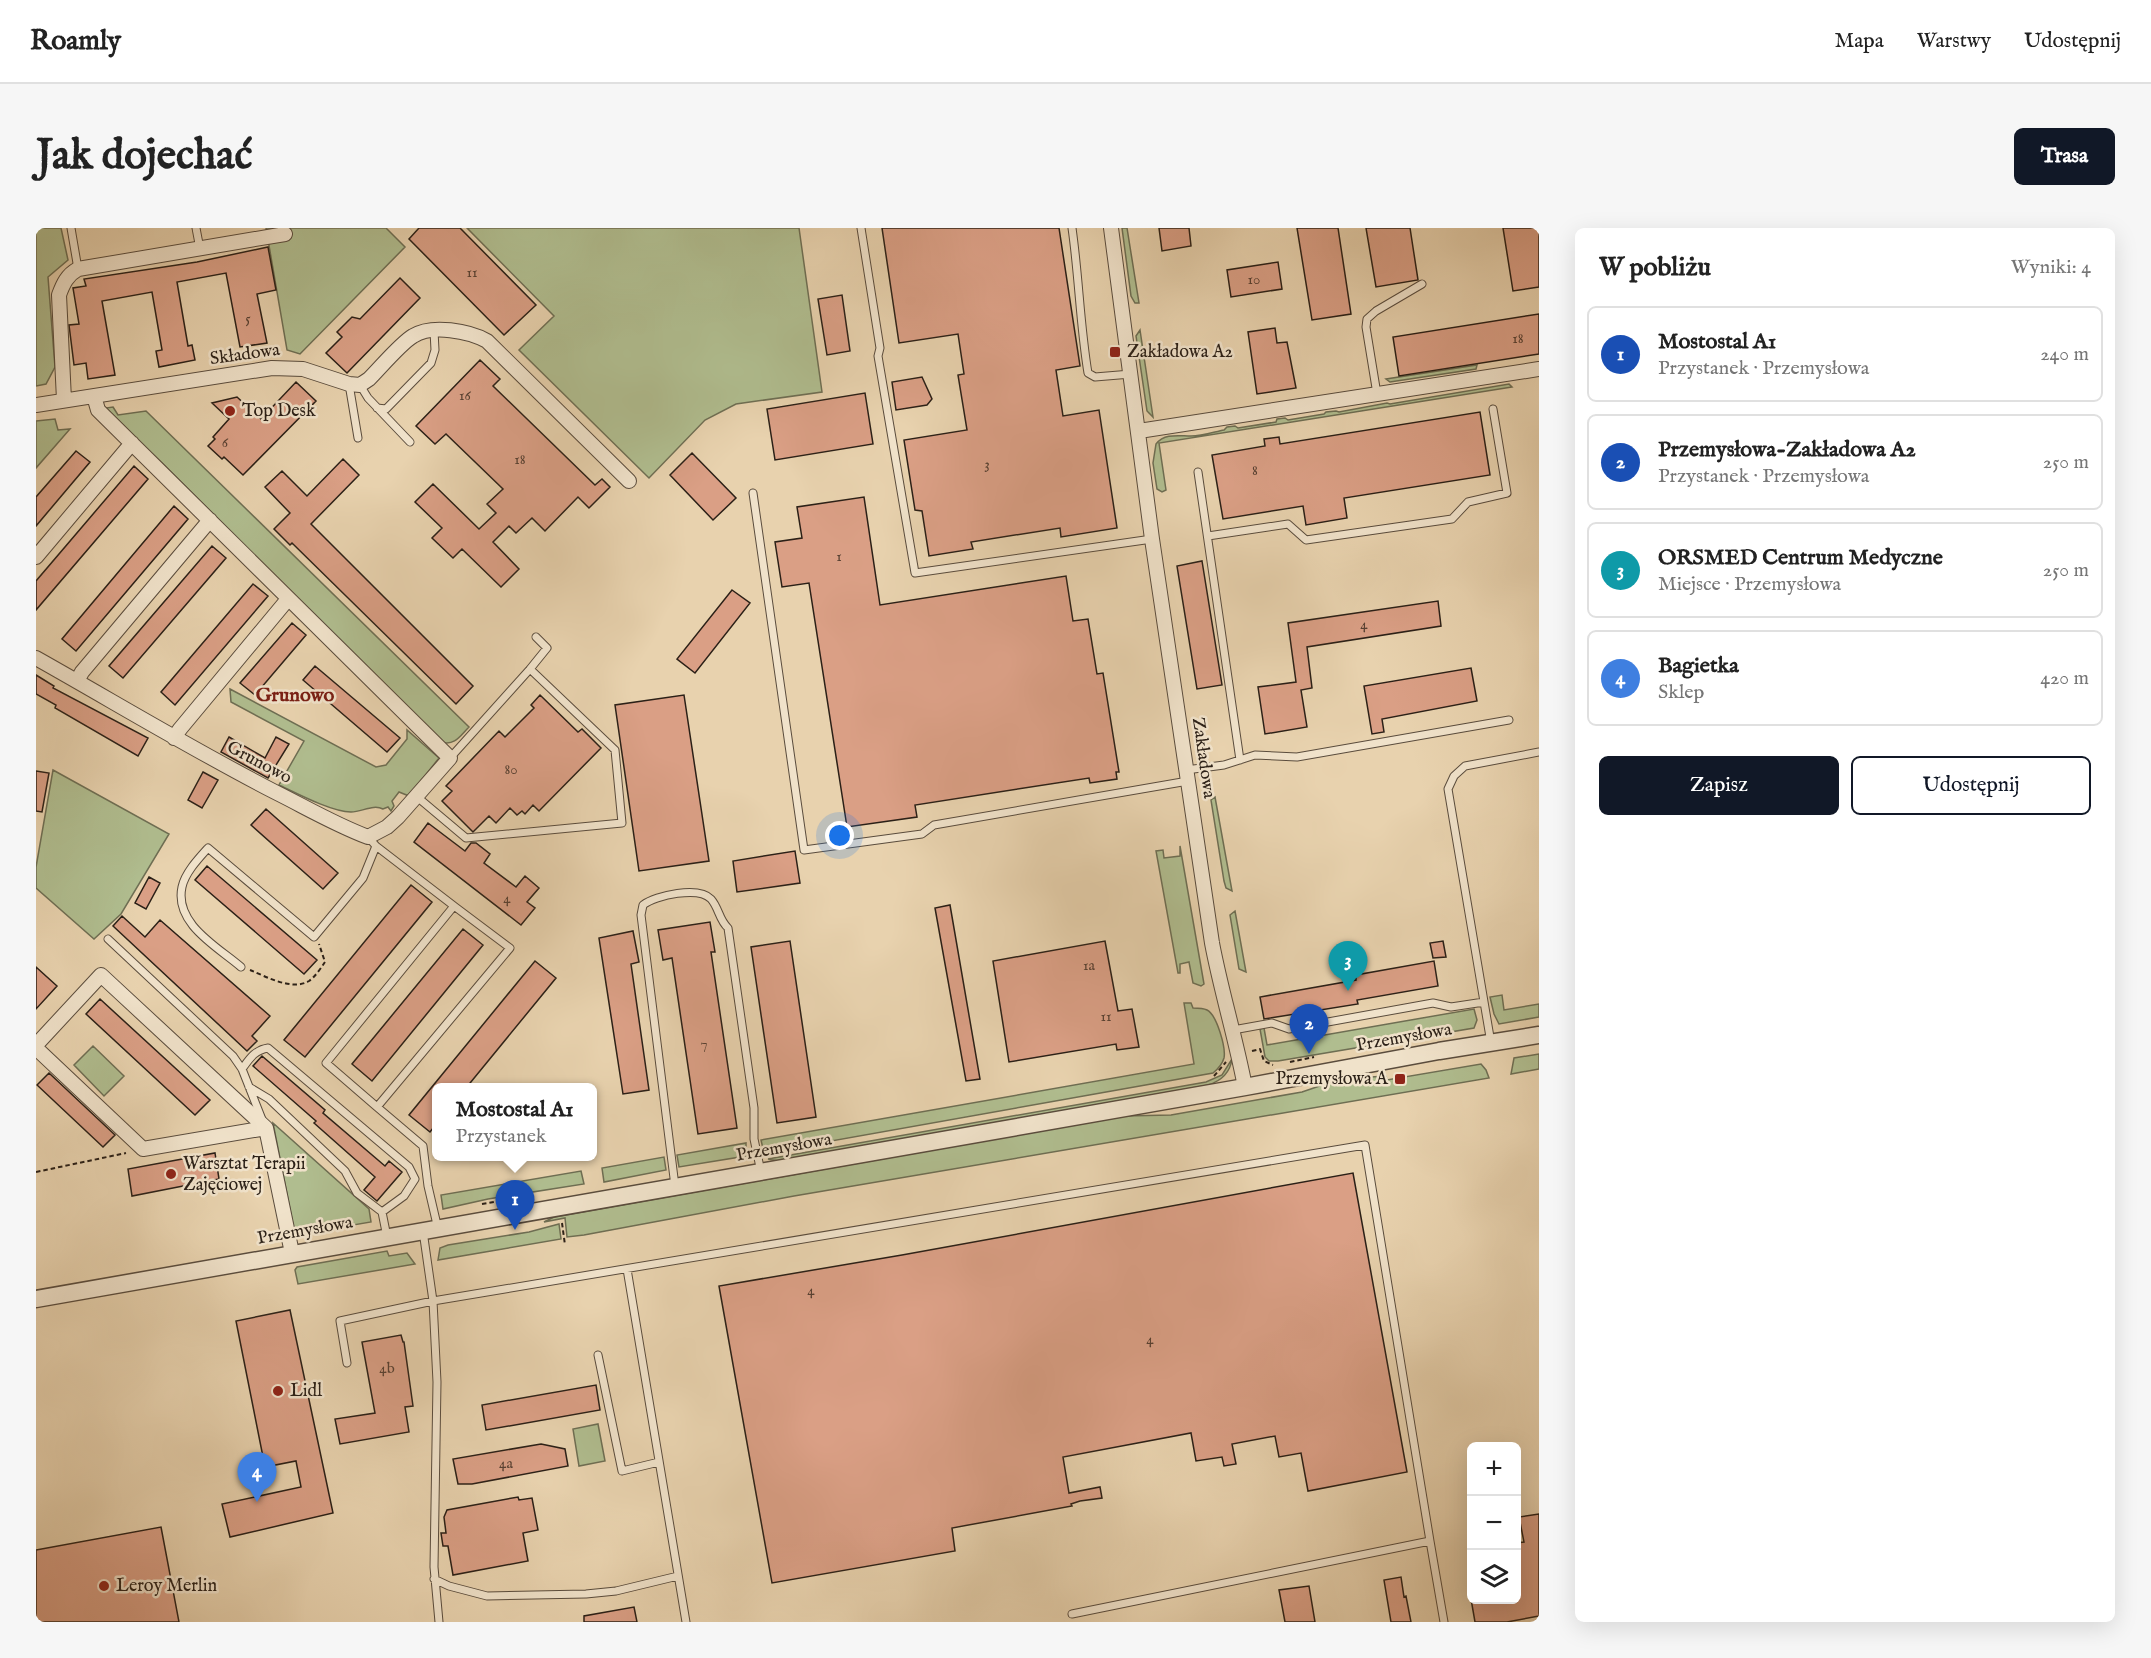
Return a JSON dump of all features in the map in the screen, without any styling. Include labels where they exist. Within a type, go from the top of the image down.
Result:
[{"type":"street","name":"Zakładowa","points":[[1111,228],[1152,538],[1212,943],[1245,1087]]},
{"type":"street","points":[[64,400],[59,295],[71,272],[285,234]]},
{"type":"street","points":[[355,384],[369,380],[414,335],[454,330],[476,335],[487,341],[628,481]]},
{"type":"street","name":"Składowa","points":[[36,405],[272,368],[303,369],[355,384]]},
{"type":"street","points":[[1139,431],[1539,369]]},
{"type":"street","points":[[94,396],[98,410],[450,758],[372,842]]},
{"type":"street","points":[[36,557],[132,443]]},
{"type":"street","points":[[77,681],[81,672],[210,520]]},
{"type":"street","points":[[174,738],[288,599]]},
{"type":"street","name":"Grunowo","points":[[36,658],[174,738],[372,842]]},
{"type":"street","points":[[266,1128],[143,1149],[36,1047],[101,975],[266,1128],[292,1253]]},
{"type":"street","name":"Przemysłowa","points":[[36,1299],[1539,1035]]},
{"type":"lane","points":[[71,228],[78,269]]},
{"type":"lane","points":[[196,228],[200,249]]},
{"type":"lane","points":[[861,228],[880,348],[878,356],[915,573],[1152,538]]},
{"type":"lane","points":[[1072,228],[1079,279],[1080,328],[1088,373],[1095,377],[1131,374]]},
{"type":"lane","points":[[1377,394],[1366,327],[1367,319],[1376,311],[1422,284]]},
{"type":"lane","points":[[377,408],[386,409],[431,363],[435,350],[434,331]]},
{"type":"lane","points":[[355,384],[410,442]]},
{"type":"lane","points":[[355,384],[358,438]]},
{"type":"lane","points":[[1208,536],[1288,524],[1306,540],[1452,519],[1468,502],[1507,493],[1493,409]]},
{"type":"lane","points":[[1198,472],[1240,760]]},
{"type":"lane","points":[[753,493],[804,850],[922,834],[934,825],[1187,776],[1255,755],[1297,757],[1509,720]]},
{"type":"lane","points":[[450,758],[547,648],[536,637]]},
{"type":"lane","points":[[416,796],[466,838],[622,823],[615,750],[530,669]]},
{"type":"lane","points":[[1491,1043],[1448,789],[1454,776],[1465,766],[1539,752]]},
{"type":"lane","points":[[241,967],[191,925],[182,907],[182,887],[193,866],[208,848],[314,937],[363,878],[372,842],[510,948],[377,1107]]},
{"type":"lane","points":[[675,1187],[641,915],[644,905],[656,897],[696,892],[704,894],[710,898],[723,924],[728,928],[754,1108],[754,1139],[761,1172]]},
{"type":"lane","points":[[439,1622],[434,1579],[437,1382],[428,1186],[423,1146],[326,1063],[454,906]]},
{"type":"lane","points":[[108,939],[233,1056],[242,1069],[266,1128]]},
{"type":"lane","points":[[1233,1030],[1272,1023],[1289,1029],[1433,1004],[1450,1007],[1484,1002]]},
{"type":"lane","points":[[242,1069],[252,1055],[260,1049],[268,1048],[409,1167],[415,1179],[404,1196],[382,1212]]},
{"type":"lane","points":[[249,1087],[268,1099],[345,1171],[357,1193],[382,1212],[387,1237]]},
{"type":"lane","points":[[347,1363],[340,1321],[433,1301],[1365,1145],[1443,1622]]},
{"type":"lane","points":[[627,1269],[686,1622]]},
{"type":"lane","points":[[598,1355],[622,1471],[659,1462]]},
{"type":"lane","points":[[1072,1614],[1430,1541]]},
{"type":"lane","points":[[434,1579],[449,1586],[487,1596],[586,1594],[616,1591],[678,1576]]},
{"type":"path","points":[[241,967],[286,984],[298,984],[310,980],[325,963],[321,947],[314,937]]},
{"type":"path","points":[[36,1172],[143,1149]]},
{"type":"path","points":[[562,1223],[564,1245]]},
{"type":"green space","points":[[36,228],[61,228],[68,260],[48,277],[55,367],[46,384],[36,386]]},
{"type":"green space","points":[[266,228],[386,228],[405,247],[300,354],[287,350]]},
{"type":"green space","points":[[467,228],[799,228],[822,392],[736,404],[705,420],[649,478],[519,350],[554,316]]},
{"type":"green space","points":[[1122,228],[1127,228],[1139,303],[1135,303],[1131,296]]},
{"type":"green space","points":[[1140,330],[1153,417],[1147,411],[1136,336]]},
{"type":"green space","points":[[1477,365],[1476,369],[1390,382],[1386,379]]},
{"type":"green space","points":[[1509,384],[1512,387],[1159,443],[1166,490],[1162,492],[1157,489],[1153,463],[1156,444],[1163,438],[1199,435],[1224,430],[1227,427],[1238,428],[1276,422],[1277,419],[1288,420]]},
{"type":"green space","points":[[113,407],[118,415],[146,411],[469,727],[460,737],[450,743],[441,742],[106,408]]},
{"type":"green space","points":[[55,419],[58,430],[70,429],[36,468],[36,421]]},
{"type":"green space","points":[[230,689],[376,767],[386,765],[407,739],[407,730],[439,758],[409,796],[399,792],[392,801],[394,806],[391,811],[388,807],[351,812],[334,809],[279,785],[304,741],[231,702]]},
{"type":"green space","points":[[53,770],[169,834],[121,914],[94,939],[36,888],[36,867]]},
{"type":"green space","points":[[1215,797],[1232,891],[1226,888],[1224,881],[1211,800]]},
{"type":"green space","points":[[1180,846],[1204,984],[1201,986],[1193,983],[1189,962],[1180,964],[1180,973],[1178,973],[1156,851],[1163,850],[1164,858],[1180,856]]},
{"type":"green space","points":[[1235,911],[1246,972],[1239,969],[1230,915]]},
{"type":"green space","points":[[1502,995],[1504,1010],[1539,1004],[1539,1017],[1499,1024],[1490,997]]},
{"type":"green space","points":[[1184,1003],[1191,1003],[1193,1008],[1207,1010],[1217,1025],[1224,1058],[1220,1067],[1213,1073],[764,1153],[761,1140],[1194,1064]]},
{"type":"green space","points":[[1474,1009],[1477,1020],[1474,1028],[1278,1061],[1269,1061],[1265,1057],[1260,1029],[1264,1028],[1267,1045]]},
{"type":"green space","points":[[93,1046],[124,1076],[104,1096],[74,1065]]},
{"type":"green space","points":[[1539,1054],[1539,1069],[1511,1074],[1514,1058]]},
{"type":"green space","points":[[1232,1059],[1224,1076],[1208,1085],[778,1161],[768,1159],[1206,1082],[1222,1075]]},
{"type":"green space","points":[[1481,1064],[1489,1078],[794,1196],[584,1235],[567,1237],[565,1218],[544,1222],[554,1217],[1124,1116],[1171,1115],[1302,1092],[1340,1079],[1386,1076],[1387,1080]]},
{"type":"green space","points":[[273,1123],[369,1209],[371,1222],[295,1235]]},
{"type":"green space","points":[[746,1143],[746,1156],[679,1167],[677,1155]]},
{"type":"green space","points":[[664,1157],[666,1170],[604,1182],[602,1168]]},
{"type":"green space","points":[[581,1171],[584,1184],[488,1199],[443,1209],[441,1195]]},
{"type":"green space","points":[[559,1224],[561,1239],[438,1260],[440,1248],[448,1245],[529,1232]]},
{"type":"green space","points":[[387,1251],[389,1256],[407,1253],[415,1264],[298,1284],[295,1270],[297,1267]]},
{"type":"green space","points":[[598,1424],[605,1461],[579,1466],[573,1429]]},
{"type":"building","points":[[419,228],[460,228],[536,305],[504,335],[409,239]]},
{"type":"building","points":[[882,228],[1059,228],[1080,366],[1056,370],[1063,416],[1099,410],[1117,528],[1061,537],[1060,528],[971,542],[973,549],[929,556],[922,511],[915,510],[904,440],[967,430],[958,375],[964,374],[958,334],[899,343]]},
{"type":"building","points":[[1159,228],[1189,228],[1191,246],[1162,251]]},
{"type":"building","points":[[1297,228],[1338,228],[1351,314],[1312,320]]},
{"type":"building","points":[[1366,228],[1410,228],[1418,280],[1376,287]]},
{"type":"building","points":[[1503,228],[1539,228],[1539,287],[1513,291]]},
{"type":"building","points":[[268,247],[276,290],[257,294],[267,343],[240,347],[226,273],[177,282],[188,346],[192,345],[195,360],[159,367],[156,351],[162,350],[152,292],[102,301],[115,375],[88,379],[86,363],[74,365],[69,325],[79,324],[73,288],[86,286],[84,279],[197,262]]},
{"type":"building","points":[[1278,262],[1282,289],[1231,297],[1227,270]]},
{"type":"building","points":[[400,278],[420,298],[347,373],[326,353],[342,337],[337,332],[352,317],[360,319]]},
{"type":"building","points":[[842,295],[850,351],[827,355],[818,299]]},
{"type":"building","points":[[1539,314],[1539,354],[1399,376],[1393,337]]},
{"type":"building","points":[[1275,328],[1277,343],[1287,342],[1296,388],[1257,394],[1248,332]]},
{"type":"building","points":[[480,360],[500,379],[493,386],[595,485],[602,479],[610,487],[589,508],[578,497],[545,531],[532,518],[516,533],[509,526],[493,542],[519,569],[501,587],[462,549],[453,558],[432,538],[442,528],[415,502],[433,484],[479,529],[496,513],[487,504],[503,489],[446,434],[435,444],[416,426]]},
{"type":"building","points":[[922,377],[932,399],[927,405],[896,410],[892,382]]},
{"type":"building","points":[[296,382],[316,401],[243,475],[208,446],[229,419],[212,403],[237,397],[261,419]]},
{"type":"building","points":[[865,393],[873,444],[775,460],[767,409]]},
{"type":"building","points":[[1480,412],[1490,475],[1344,498],[1347,518],[1306,525],[1303,506],[1223,519],[1212,455],[1265,446],[1264,439],[1279,437],[1280,444]]},
{"type":"building","points":[[76,451],[90,462],[36,526],[36,497]]},
{"type":"building","points":[[692,453],[736,498],[713,520],[670,475]]},
{"type":"building","points":[[343,459],[359,475],[311,524],[473,686],[456,704],[292,543],[290,545],[274,529],[290,513],[265,487],[282,471],[307,496]]},
{"type":"building","points":[[134,466],[148,479],[36,610],[36,581]]},
{"type":"building","points":[[864,497],[880,605],[1066,576],[1073,621],[1088,619],[1097,674],[1103,673],[1119,772],[1116,772],[1117,779],[1090,783],[1089,778],[915,805],[917,817],[847,827],[809,583],[782,587],[775,542],[802,538],[797,507]]},
{"type":"building","points":[[174,506],[188,519],[76,651],[62,639]]},
{"type":"building","points":[[212,546],[226,558],[123,678],[109,666]]},
{"type":"building","points":[[1202,561],[1222,685],[1197,689],[1177,566]]},
{"type":"building","points":[[253,584],[268,596],[175,705],[161,692]]},
{"type":"building","points":[[732,590],[750,603],[695,673],[677,659]]},
{"type":"building","points":[[1438,601],[1441,626],[1307,647],[1312,688],[1301,690],[1307,727],[1265,734],[1258,687],[1296,682],[1288,623]]},
{"type":"building","points":[[292,623],[306,635],[255,695],[240,683]]},
{"type":"building","points":[[315,666],[400,738],[387,752],[303,680]]},
{"type":"building","points":[[1471,668],[1477,701],[1382,719],[1384,732],[1372,734],[1364,686]]},
{"type":"building","points":[[36,675],[54,686],[53,688],[148,738],[138,756],[55,708],[56,705],[36,694]]},
{"type":"building","points":[[540,695],[578,732],[582,729],[601,748],[539,811],[533,805],[525,814],[522,811],[517,815],[510,808],[496,823],[489,816],[473,832],[442,801],[452,791],[446,786],[499,731],[505,737],[534,708],[531,705]]},
{"type":"building","points":[[684,695],[709,861],[639,871],[615,705]]},
{"type":"building","points":[[229,737],[265,758],[276,737],[289,744],[268,778],[221,752]]},
{"type":"building","points":[[36,771],[49,773],[42,812],[36,811]]},
{"type":"building","points":[[203,772],[218,780],[202,808],[188,800]]},
{"type":"building","points":[[266,809],[338,873],[323,889],[251,825]]},
{"type":"building","points":[[428,823],[465,851],[471,843],[476,843],[490,854],[484,863],[516,887],[525,876],[539,888],[527,902],[535,908],[521,925],[414,842]]},
{"type":"building","points":[[795,851],[800,883],[737,892],[733,861]]},
{"type":"building","points":[[207,866],[317,960],[304,974],[195,880]]},
{"type":"building","points":[[149,877],[160,883],[146,909],[135,903]]},
{"type":"building","points":[[411,885],[432,902],[305,1057],[284,1040]]},
{"type":"building","points":[[950,905],[980,1079],[966,1081],[935,908]]},
{"type":"building","points":[[122,916],[145,937],[160,920],[270,1016],[252,1036],[257,1041],[247,1051],[113,926]]},
{"type":"building","points":[[710,922],[715,952],[711,952],[737,1128],[698,1134],[672,958],[663,960],[658,930]]},
{"type":"building","points":[[463,929],[483,945],[372,1081],[352,1064]]},
{"type":"building","points":[[633,931],[639,962],[631,964],[649,1090],[623,1094],[599,938]]},
{"type":"building","points":[[790,941],[816,1117],[777,1123],[751,947]]},
{"type":"building","points":[[1105,941],[1118,1011],[1132,1009],[1139,1047],[1117,1050],[1116,1044],[1009,1062],[993,961]]},
{"type":"building","points":[[1443,941],[1446,957],[1433,958],[1430,943]]},
{"type":"building","points":[[535,961],[556,978],[470,1083],[435,1083]]},
{"type":"building","points":[[1434,961],[1438,986],[1357,1000],[1358,1004],[1264,1019],[1260,997],[1356,980],[1356,975]]},
{"type":"building","points":[[36,967],[57,986],[36,1009]]},
{"type":"building","points":[[100,999],[210,1100],[195,1115],[86,1014]]},
{"type":"building","points":[[262,1056],[325,1110],[323,1113],[385,1166],[389,1161],[402,1172],[377,1201],[364,1190],[375,1177],[253,1066]]},
{"type":"building","points":[[49,1073],[115,1135],[103,1147],[37,1085]]},
{"type":"building","points":[[432,1087],[432,1129],[430,1132],[409,1115]]},
{"type":"building","points":[[215,1153],[219,1179],[132,1196],[128,1169]]},
{"type":"building","points":[[1353,1173],[1407,1472],[1308,1491],[1301,1453],[1279,1457],[1275,1436],[1232,1444],[1236,1464],[1224,1466],[1222,1457],[1196,1461],[1191,1433],[1063,1457],[1069,1493],[1100,1487],[1102,1498],[1080,1501],[1071,1504],[1072,1506],[952,1528],[955,1551],[772,1583],[719,1286]]},
{"type":"building","name":"Lidl","points":[[290,1310],[333,1513],[230,1537],[222,1504],[301,1487],[296,1461],[265,1467],[236,1321]]},
{"type":"building","points":[[401,1335],[413,1406],[405,1407],[409,1432],[340,1444],[335,1419],[375,1413],[362,1342]]},
{"type":"building","points":[[596,1385],[600,1410],[486,1430],[482,1405]]},
{"type":"building","points":[[541,1444],[565,1449],[568,1466],[472,1484],[458,1484],[453,1459]]},
{"type":"building","points":[[518,1497],[519,1500],[532,1498],[538,1530],[523,1533],[528,1561],[453,1575],[448,1546],[443,1546],[441,1533],[446,1533],[444,1517],[447,1510]]},
{"type":"building","points":[[1539,1514],[1539,1616],[1507,1622],[1475,1622],[1472,1604],[1521,1604],[1521,1542],[1524,1542],[1521,1517]]},
{"type":"building","name":"Leroy Merlin","points":[[161,1527],[179,1622],[36,1622],[36,1550]]},
{"type":"building","points":[[1401,1577],[1411,1622],[1391,1622],[1384,1580]]},
{"type":"building","points":[[1309,1586],[1315,1622],[1285,1622],[1279,1590]]},
{"type":"building","points":[[634,1607],[637,1622],[584,1622],[584,1616]]},
{"type":"place","name":"Zakładowa A2","points":[[1115,352]]},
{"type":"place","name":"Top Desk","points":[[230,411]]},
{"type":"place","name":"ORSMED Centrum Medyczne","points":[[1348,991]]},
{"type":"place","name":"Przemysłowa-Zakładowa A2","points":[[1309,1054]]},
{"type":"place","name":"Przemysłowa A","points":[[1400,1079]]},
{"type":"place","name":"Warsztat Terapii Zajęciowej","points":[[171,1174]]},
{"type":"place","name":"Mostostal A1","points":[[515,1230]]},
{"type":"place","name":"Lidl","points":[[278,1391]]},
{"type":"place","name":"Bagietka","points":[[257,1502]]},
{"type":"place","name":"Leroy Merlin","points":[[104,1586]]},
{"type":"district","name":"Grunowo","points":[[295,695]]}]
